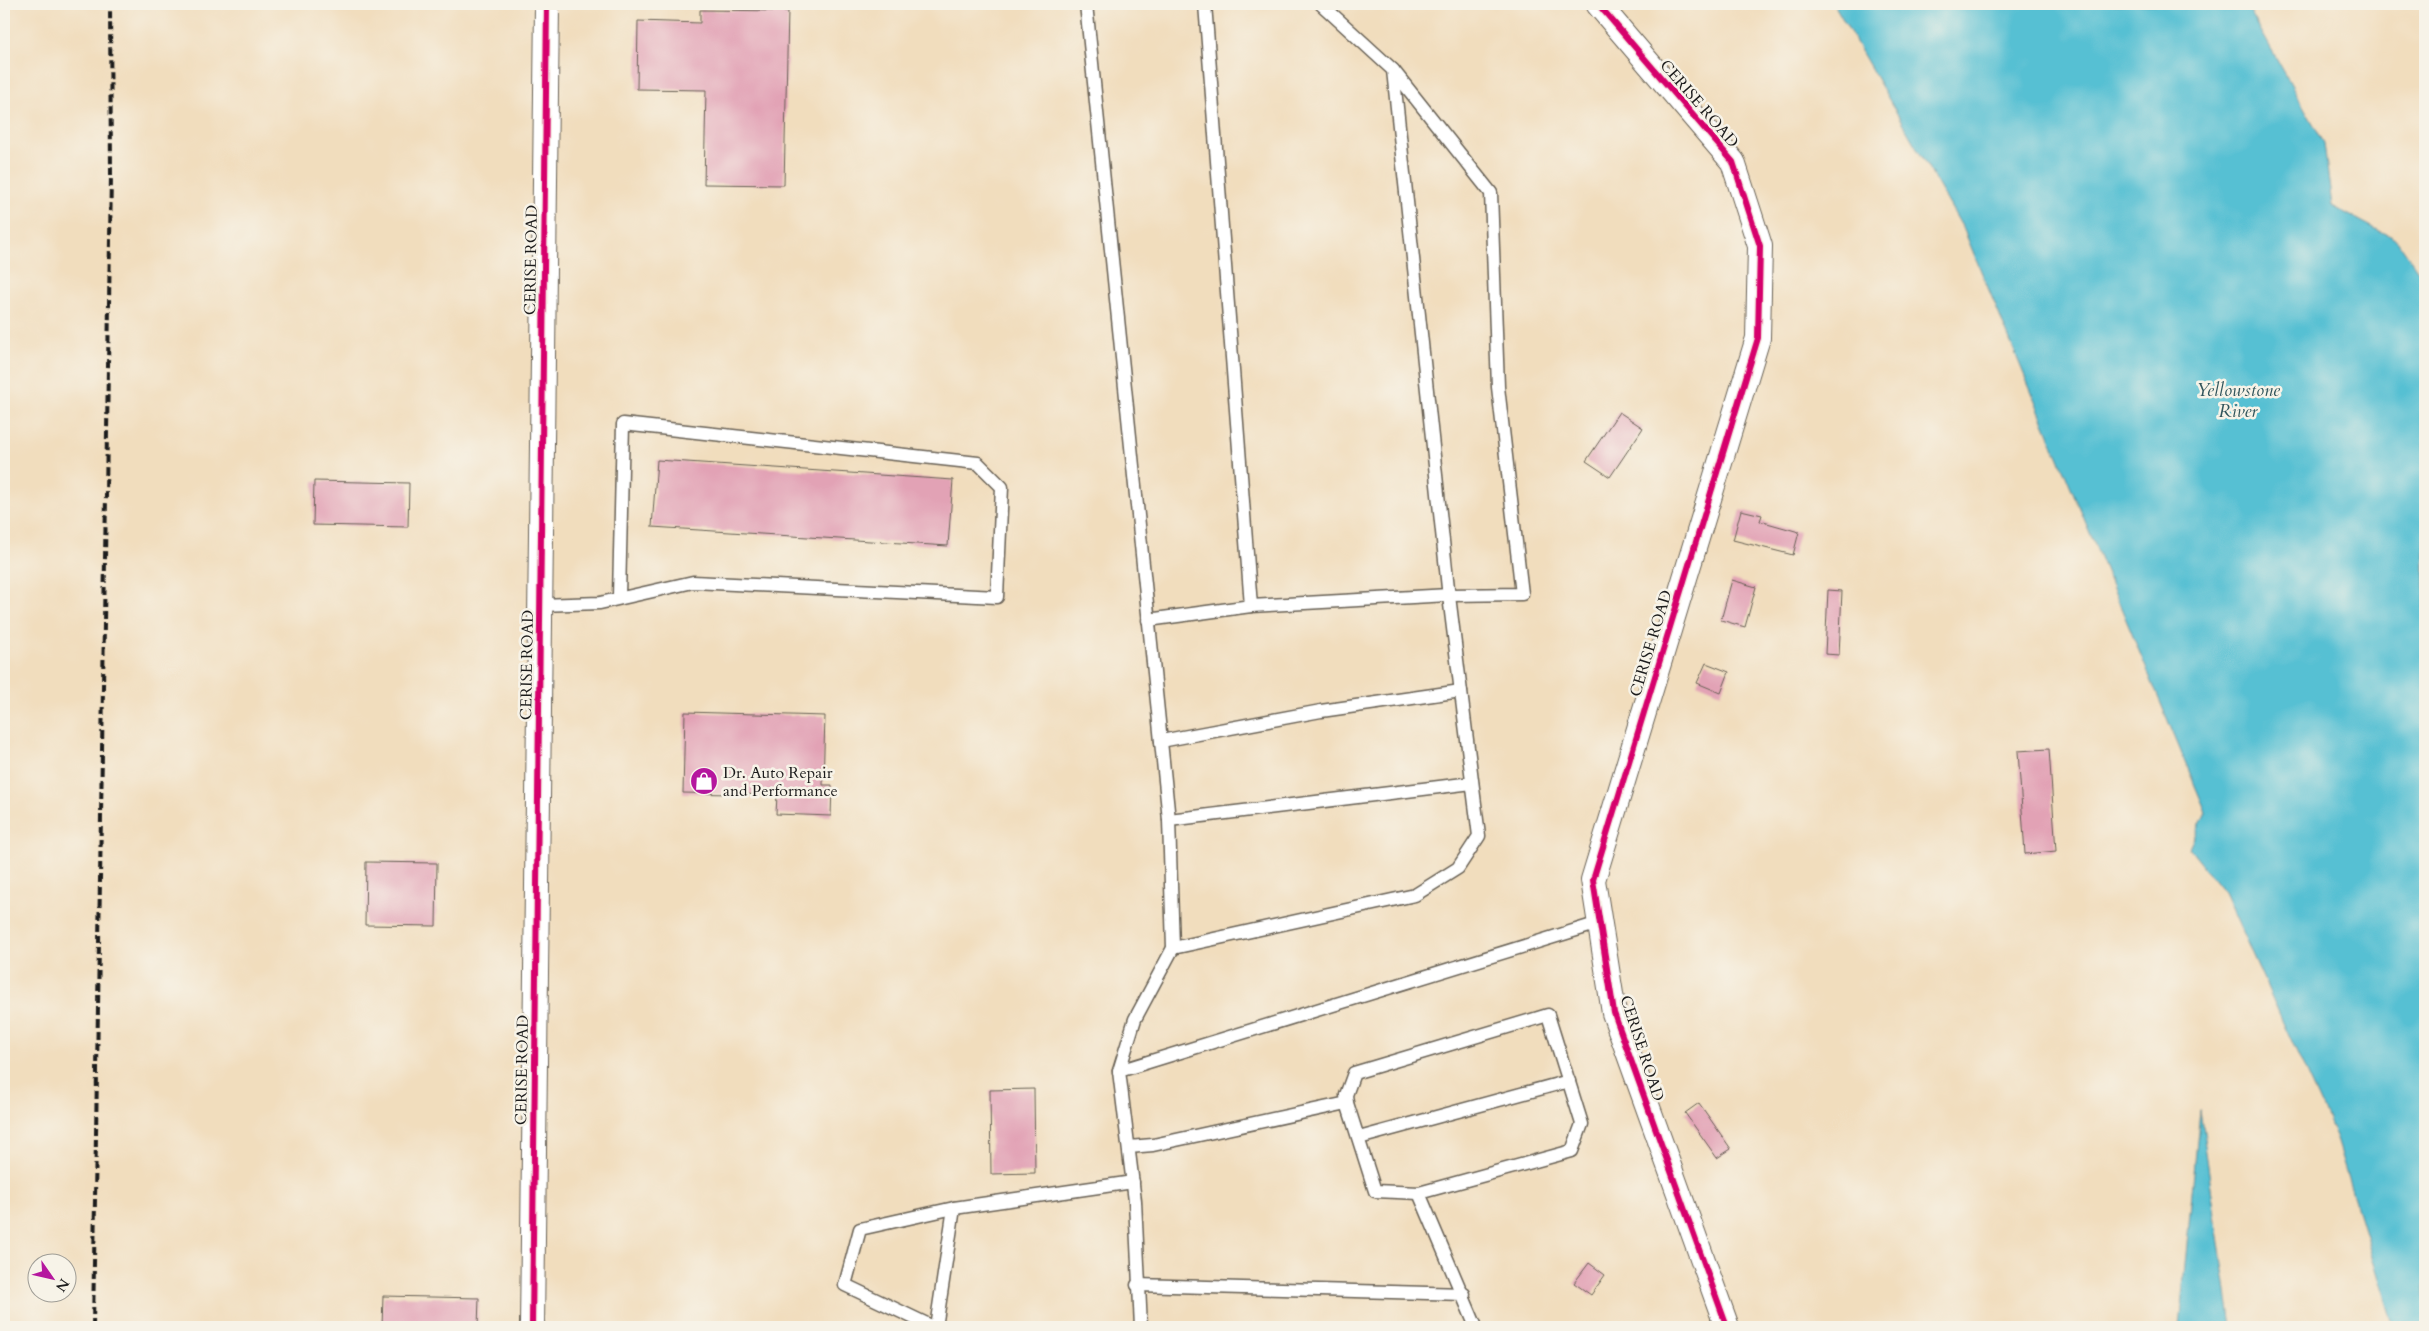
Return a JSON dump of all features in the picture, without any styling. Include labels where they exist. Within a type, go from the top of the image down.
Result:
[{"type":"street","name":"CERISE ROAD","points":[[532,1327],[547,4]]},
{"type":"street","name":"CERISE ROAD","points":[[1598,4],[1733,162],[1760,246],[1758,338],[1592,880],[1614,1013],[1727,1327]]},
{"type":"lane","points":[[1086,4],[1169,820],[1173,948],[1135,1019],[1119,1071],[1133,1182],[1137,1285],[1141,1327]]},
{"type":"lane","points":[[1205,4],[1251,606]]},
{"type":"lane","points":[[1148,620],[1251,606],[1449,595],[1522,594],[1498,388],[1491,192],[1393,70],[1321,4]]},
{"type":"lane","points":[[1173,948],[1415,895],[1458,868],[1479,836],[1449,595],[1393,70]]},
{"type":"lane","points":[[540,605],[600,602],[693,582],[997,597],[1002,487],[978,463],[623,424],[620,597]]},
{"type":"lane","points":[[1161,741],[1321,712],[1461,691]]},
{"type":"lane","points":[[1169,820],[1472,783]]},
{"type":"lane","points":[[1119,1071],[1599,923]]},
{"type":"lane","points":[[1548,1015],[1569,1081],[1582,1124],[1572,1151],[1419,1193],[1375,1191],[1346,1095],[1354,1073],[1548,1015]]},
{"type":"lane","points":[[1359,1138],[1569,1081]]},
{"type":"lane","points":[[1129,1147],[1153,1145],[1347,1103]]},
{"type":"lane","points":[[954,1208],[934,1327],[845,1285],[860,1229],[954,1208],[1133,1182]]},
{"type":"lane","points":[[1419,1193],[1464,1294],[1476,1327]]},
{"type":"lane","points":[[1137,1285],[1464,1294]]},
{"type":"water","name":"Yellowstone River","points":[[1834,4],[2246,4],[2324,143],[2332,206],[2397,240],[2425,281],[2425,1327],[2394,1327],[2335,1136],[2224,892],[2189,848],[2206,812],[1964,230]]},
{"type":"water","points":[[2200,1110],[2231,1327],[2179,1327]]},
{"type":"building","points":[[700,10],[788,11],[784,185],[704,184],[706,90],[637,89],[638,21],[700,23]]},
{"type":"building","points":[[1619,412],[1643,428],[1610,477],[1586,461]]},
{"type":"building","points":[[657,460],[953,480],[948,546],[652,527]]},
{"type":"building","points":[[314,481],[409,483],[408,527],[313,525]]},
{"type":"building","points":[[1741,510],[1762,515],[1760,521],[1799,532],[1793,555],[1733,540]]},
{"type":"building","points":[[1732,580],[1756,587],[1745,627],[1721,620]]},
{"type":"building","points":[[1828,590],[1842,591],[1839,655],[1825,654]]},
{"type":"building","points":[[1706,663],[1729,672],[1721,693],[1697,683]]},
{"type":"building","points":[[685,712],[825,716],[823,785],[832,785],[831,816],[776,814],[777,795],[683,793]]},
{"type":"building","points":[[2049,749],[2056,851],[2025,854],[2018,751]]},
{"type":"building","points":[[366,862],[437,863],[436,926],[365,925]]},
{"type":"building","points":[[1034,1089],[1035,1173],[991,1174],[990,1090]]},
{"type":"building","points":[[1699,1103],[1731,1149],[1717,1158],[1685,1113]]},
{"type":"building","points":[[1589,1263],[1605,1275],[1591,1295],[1574,1283]]},
{"type":"building","points":[[383,1296],[479,1298],[478,1327],[382,1327]]},
{"type":"railway","points":[[93,1327],[111,175],[110,4]]},
{"type":"cycle path","points":[[532,1327],[547,4]]},
{"type":"cycle path","points":[[1598,4],[1733,162],[1760,246],[1758,338],[1593,880],[1614,1013],[1727,1327]]},
{"type":"place","name":"Dr. Auto Repair and Performance","points":[[704,781]]}]
